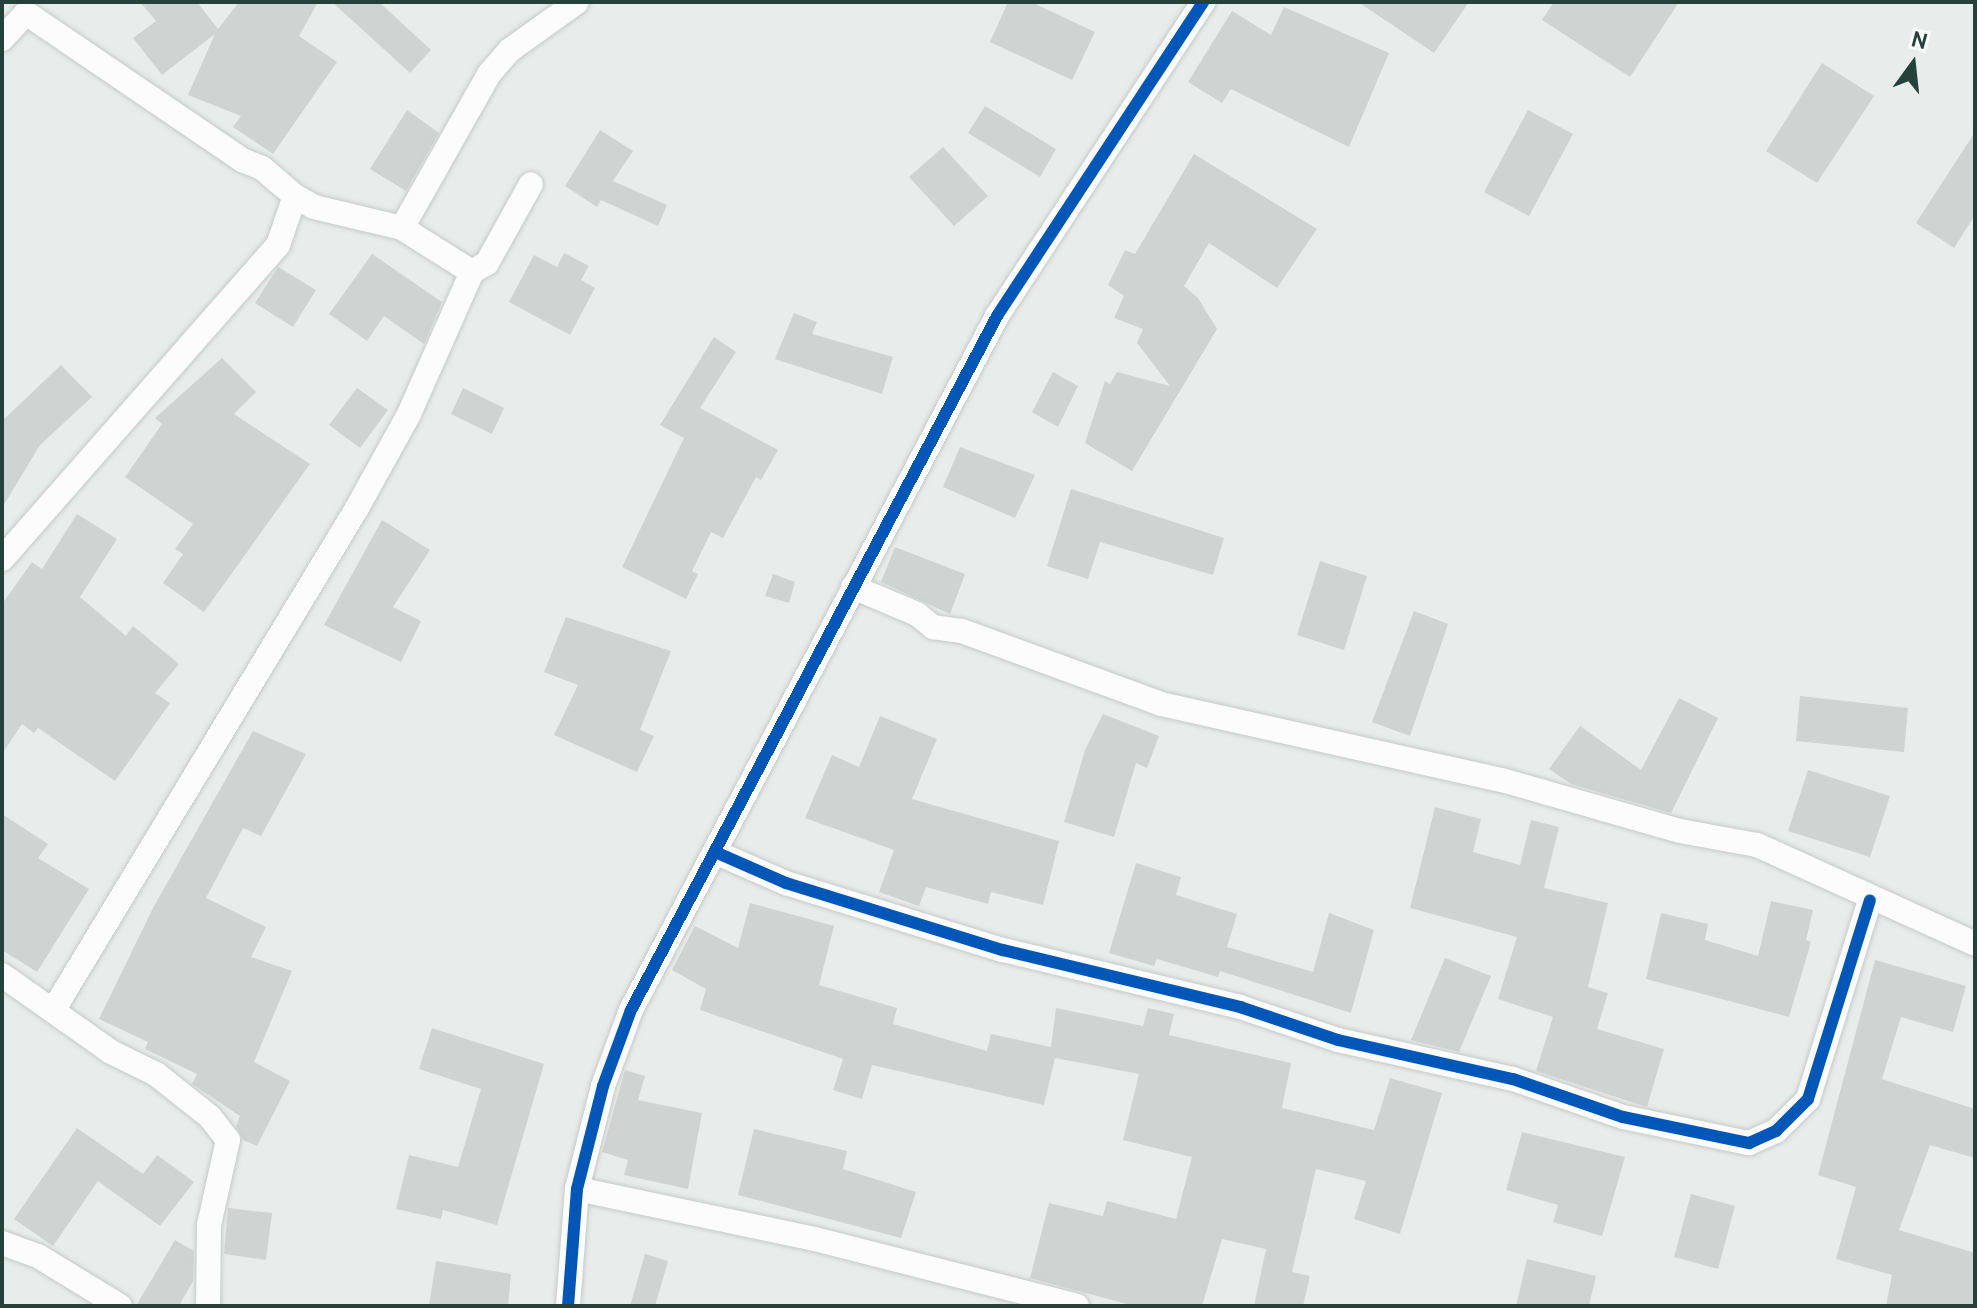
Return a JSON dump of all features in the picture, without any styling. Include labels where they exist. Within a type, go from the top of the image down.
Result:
[{"type":"street","points":[[402,228],[489,74],[510,50],[577,2]]},
{"type":"street","points":[[568,1306],[577,1189],[603,1086],[631,1010],[997,316],[1203,2]]},
{"type":"street","points":[[2,39],[20,7],[242,160],[262,168],[295,196],[314,207],[402,228],[472,272]]},
{"type":"street","points":[[54,1009],[357,508],[409,414],[472,272],[487,263],[531,184]]},
{"type":"street","points":[[2,559],[278,245],[295,196]]},
{"type":"street","points":[[853,587],[917,614],[933,627],[962,631],[1161,704],[1502,780],[1680,831],[1757,845],[1870,900],[1975,944]]},
{"type":"street","points":[[715,852],[786,883],[1003,950],[1240,1007],[1338,1040],[1513,1079],[1623,1117],[1749,1143],[1776,1131],[1808,1099],[1870,900]]},
{"type":"street","points":[[2,975],[111,1052],[156,1074],[210,1117],[228,1140],[209,1225],[208,1306]]},
{"type":"street","points":[[577,1189],[815,1239],[1077,1306]]},
{"type":"street","points":[[2,1243],[51,1263],[120,1306]]},
{"type":"building","points":[[140,2],[197,2],[218,29],[239,2],[318,2],[299,36],[337,62],[273,154],[233,127],[241,116],[188,95],[215,34],[162,75],[133,38],[156,21]]},
{"type":"building","points":[[332,2],[379,2],[431,50],[410,73]]},
{"type":"building","points":[[1008,2],[1031,2],[1095,32],[1072,80],[990,42]]},
{"type":"building","points":[[1358,2],[1469,2],[1434,53]]},
{"type":"building","points":[[1554,2],[1679,2],[1630,77],[1542,20]]},
{"type":"building","points":[[1284,7],[1389,53],[1349,147],[1231,89],[1222,103],[1188,82],[1232,11],[1271,35]]},
{"type":"building","points":[[1822,63],[1874,96],[1817,183],[1766,151]]},
{"type":"building","points":[[985,106],[1056,149],[1040,177],[968,133]]},
{"type":"building","points":[[407,110],[439,133],[406,191],[370,169]]},
{"type":"building","points":[[1528,110],[1573,134],[1529,216],[1484,192]]},
{"type":"building","points":[[600,130],[633,151],[613,181],[667,205],[658,226],[601,200],[597,207],[565,186]]},
{"type":"building","points":[[1975,132],[1975,215],[1954,248],[1916,223]]},
{"type":"building","points":[[943,147],[988,196],[954,226],[909,177]]},
{"type":"building","points":[[1194,154],[1317,229],[1277,288],[1209,243],[1184,286],[1198,298],[1217,329],[1132,471],[1085,443],[1105,381],[1110,384],[1117,372],[1170,386],[1137,343],[1143,329],[1114,318],[1124,296],[1108,285],[1125,250],[1135,254]]},
{"type":"building","points":[[564,253],[589,266],[581,280],[595,288],[570,335],[509,302],[534,255],[557,267]]},
{"type":"building","points":[[372,254],[442,302],[424,344],[384,316],[367,341],[329,314]]},
{"type":"building","points":[[278,267],[316,290],[293,327],[255,303]]},
{"type":"building","points":[[794,313],[817,322],[812,334],[893,357],[882,394],[775,359]]},
{"type":"building","points":[[714,337],[736,352],[700,408],[778,450],[761,480],[756,477],[723,538],[711,532],[692,571],[698,574],[686,599],[622,567],[684,438],[660,425]]},
{"type":"building","points":[[222,358],[256,392],[234,414],[310,464],[204,612],[163,583],[183,554],[175,549],[193,524],[125,477],[162,424],[155,418]]},
{"type":"building","points":[[61,365],[92,397],[40,445],[2,508],[2,421]]},
{"type":"building","points":[[1053,372],[1078,386],[1058,427],[1032,412]]},
{"type":"building","points":[[357,388],[388,410],[360,448],[329,425]]},
{"type":"building","points":[[463,388],[504,408],[492,434],[451,414]]},
{"type":"building","points":[[960,447],[1035,475],[1015,518],[943,487]]},
{"type":"building","points":[[1071,489],[1224,538],[1213,575],[1100,542],[1088,579],[1047,566]]},
{"type":"building","points":[[77,514],[117,539],[80,597],[126,636],[133,626],[179,664],[155,693],[170,703],[115,781],[38,728],[34,733],[22,724],[2,754],[2,604],[32,562],[42,569]]},
{"type":"building","points":[[382,520],[430,550],[393,607],[421,621],[401,662],[324,625]]},
{"type":"building","points":[[895,547],[965,574],[950,614],[881,582]]},
{"type":"building","points":[[1320,561],[1367,576],[1344,650],[1297,635]]},
{"type":"building","points":[[773,574],[795,582],[789,603],[765,596]]},
{"type":"building","points":[[1414,611],[1448,624],[1410,736],[1372,722]]},
{"type":"building","points":[[566,617],[671,651],[640,730],[654,736],[637,772],[554,735],[578,685],[544,672]]},
{"type":"building","points":[[1800,696],[1908,708],[1904,752],[1796,741]]},
{"type":"building","points":[[1679,698],[1718,718],[1671,813],[1571,784],[1549,769],[1580,726],[1641,770]]},
{"type":"building","points":[[1103,714],[1159,736],[1147,768],[1136,763],[1114,837],[1064,822],[1085,750]]},
{"type":"building","points":[[880,716],[937,739],[912,799],[1059,841],[1043,905],[991,892],[988,904],[926,887],[919,906],[879,892],[894,850],[805,818],[832,755],[859,767]]},
{"type":"building","points":[[253,731],[306,754],[261,836],[243,828],[206,898],[266,927],[251,957],[292,971],[254,1062],[290,1081],[257,1146],[243,1140],[236,1126],[240,1116],[192,1084],[197,1074],[145,1049],[148,1042],[99,1019],[153,908]]},
{"type":"building","points":[[1808,770],[1890,796],[1870,857],[1788,831]]},
{"type":"building","points":[[1435,807],[1481,819],[1473,852],[1520,865],[1531,820],[1559,827],[1544,888],[1608,903],[1588,987],[1608,993],[1597,1029],[1664,1049],[1647,1107],[1536,1071],[1553,1017],[1498,999],[1517,937],[1410,908]]},
{"type":"building","points":[[2,814],[48,844],[38,858],[89,889],[37,972],[2,950]]},
{"type":"building","points":[[1136,863],[1181,877],[1176,895],[1237,914],[1227,947],[1313,972],[1329,913],[1374,930],[1351,1013],[1220,971],[1218,977],[1157,959],[1154,966],[1109,953]]},
{"type":"building","points":[[1771,901],[1813,910],[1806,940],[1811,942],[1789,1017],[1646,979],[1661,913],[1708,924],[1705,940],[1758,956]]},
{"type":"building","points":[[750,903],[834,926],[819,985],[897,1008],[893,1024],[987,1051],[991,1034],[1051,1047],[1056,1008],[1143,1026],[1148,1008],[1174,1014],[1169,1035],[1291,1063],[1282,1108],[1374,1130],[1390,1078],[1442,1093],[1400,1234],[1354,1219],[1366,1181],[1316,1169],[1292,1272],[1310,1276],[1303,1306],[1254,1306],[1266,1249],[1222,1239],[1202,1306],[1134,1306],[1030,1278],[1049,1203],[1103,1216],[1107,1201],[1176,1219],[1192,1157],[1123,1140],[1139,1074],[1055,1058],[1044,1105],[872,1065],[862,1099],[833,1090],[843,1059],[700,1010],[706,989],[672,970],[695,926],[738,948]]},
{"type":"building","points":[[1445,958],[1491,976],[1459,1052],[1411,1040]]},
{"type":"building","points":[[1875,960],[1966,986],[1953,1032],[1901,1017],[1882,1079],[1975,1109],[1975,1158],[1930,1145],[1899,1230],[1975,1253],[1975,1306],[1886,1306],[1892,1275],[1836,1259],[1856,1187],[1818,1175]]},
{"type":"building","points":[[432,1028],[544,1064],[497,1225],[443,1210],[441,1219],[396,1209],[409,1155],[458,1167],[481,1089],[419,1069]]},
{"type":"building","points":[[625,1070],[645,1076],[638,1100],[702,1113],[688,1189],[624,1175],[628,1160],[602,1152]]},
{"type":"building","points":[[77,1128],[143,1174],[157,1155],[194,1182],[160,1226],[98,1181],[53,1246],[14,1219]]},
{"type":"building","points":[[754,1129],[847,1151],[843,1169],[916,1192],[901,1238],[738,1195]]},
{"type":"building","points":[[1522,1132],[1625,1157],[1602,1236],[1553,1222],[1558,1205],[1506,1190]]},
{"type":"building","points":[[1691,1194],[1735,1206],[1718,1269],[1674,1257]]},
{"type":"building","points":[[228,1208],[272,1213],[266,1260],[224,1254]]},
{"type":"building","points":[[175,1240],[194,1251],[193,1281],[179,1306],[136,1306]]},
{"type":"building","points":[[645,1254],[668,1261],[655,1306],[630,1306]]},
{"type":"building","points":[[1527,1259],[1596,1276],[1589,1306],[1516,1306]]},
{"type":"building","points":[[436,1261],[511,1274],[508,1306],[429,1306]]},
{"type":"cycle path","points":[[568,1306],[577,1189],[603,1086],[631,1010],[997,316],[1203,2]]},
{"type":"cycle path","points":[[715,852],[786,883],[1003,950],[1240,1007],[1338,1040],[1513,1079],[1623,1117],[1749,1143],[1776,1131],[1808,1099],[1870,900]]}]
